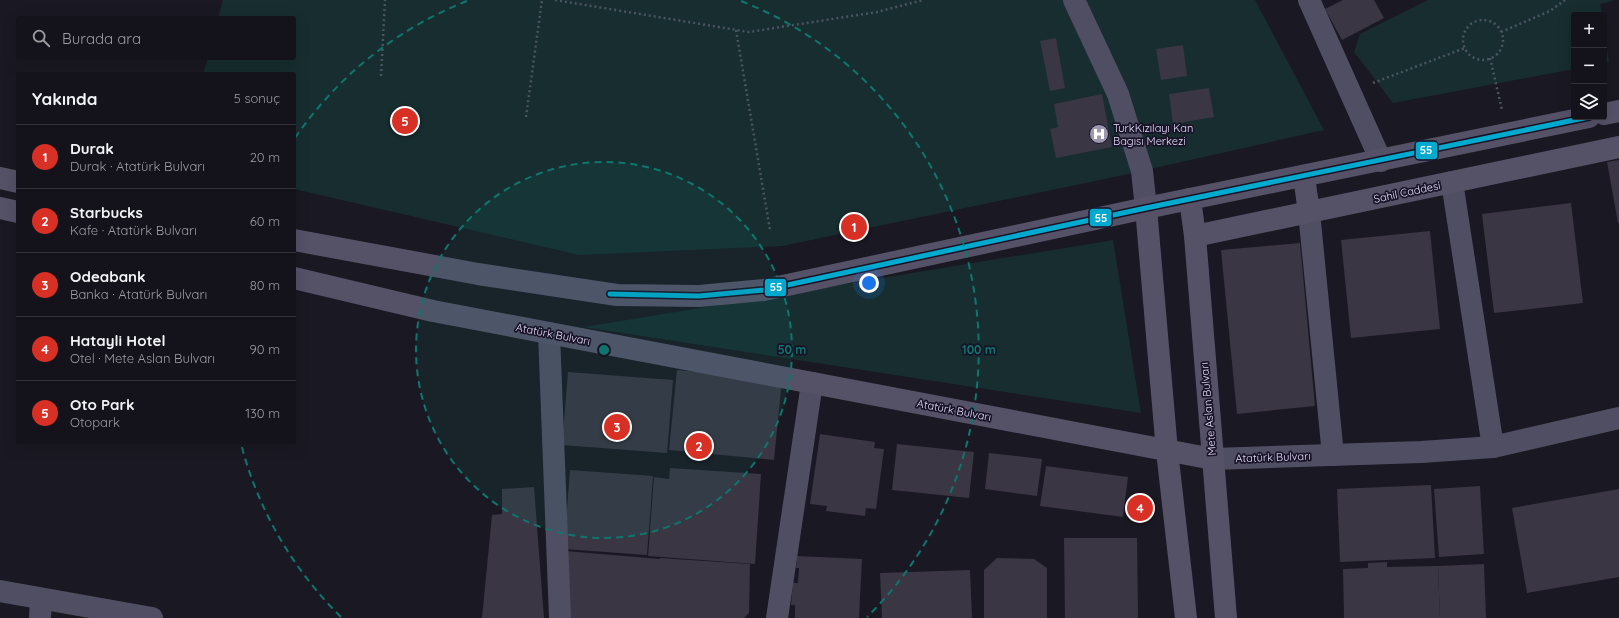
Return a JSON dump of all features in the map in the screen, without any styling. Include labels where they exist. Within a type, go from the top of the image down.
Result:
[{"type":"street","points":[[1074,0],[1118,94],[1142,171],[1167,451],[1186,618]]},
{"type":"street","points":[[1309,0],[1381,161]]},
{"type":"street","points":[[1607,113],[1619,111]]},
{"type":"street","points":[[296,240],[478,274],[617,295],[699,296],[764,290],[1146,208],[1381,161],[1575,120]]},
{"type":"street","name":"Sahil Caddesi","points":[[1195,236],[1619,147]]},
{"type":"street","points":[[1304,176],[1310,212],[1333,455]]},
{"type":"street","points":[[0,178],[16,182]]},
{"type":"street","points":[[1452,182],[1493,448]]},
{"type":"street","name":"Mete Aslan Bulvarı","points":[[1190,199],[1195,236],[1226,618]]},
{"type":"street","points":[[0,208],[16,212]]},
{"type":"street","name":"Atatürk Bulvarı","points":[[296,278],[432,311],[1212,459],[1493,448],[1619,418]]},
{"type":"street","points":[[549,333],[560,618]]},
{"type":"street","points":[[777,618],[812,383]]},
{"type":"street","points":[[0,591],[40,608],[152,618]]},
{"type":"path","points":[[381,76],[384,50],[385,0]]},
{"type":"path","points":[[526,117],[542,0]]},
{"type":"path","points":[[555,0],[749,32],[877,12],[923,0]]},
{"type":"path","points":[[1501,32],[1550,11],[1565,0]]},
{"type":"path","points":[[1487,20],[1493,23],[1501,32],[1502,46],[1499,52],[1490,58],[1480,60],[1474,58],[1465,48],[1463,42],[1466,30],[1475,22],[1487,20]]},
{"type":"path","points":[[736,30],[770,230]]},
{"type":"path","points":[[1350,91],[1465,48]]},
{"type":"path","points":[[1490,58],[1508,134]]},
{"type":"green space","points":[[223,0],[1255,0],[1324,130],[1119,176],[782,246],[579,255],[296,189],[296,72],[204,72],[207,60],[296,60],[296,16],[219,16]]},
{"type":"green space","points":[[1428,0],[1615,0],[1600,4],[1601,12],[1571,12],[1571,70],[1393,103],[1354,52],[1360,34]]},
{"type":"green space","points":[[1607,49],[1609,62],[1607,62]]},
{"type":"green space","points":[[1113,240],[1141,413],[584,327]]},
{"type":"building","points":[[1343,0],[1374,0],[1384,18],[1342,40],[1325,9]]},
{"type":"building","points":[[1056,38],[1065,88],[1050,91],[1040,41]]},
{"type":"building","points":[[1183,45],[1187,76],[1161,80],[1156,49]]},
{"type":"building","points":[[1209,88],[1214,117],[1173,124],[1169,94]]},
{"type":"building","points":[[1102,94],[1112,147],[1056,158],[1050,129],[1058,127],[1054,104]]},
{"type":"building","points":[[1619,160],[1619,223],[1618,223],[1607,162]]},
{"type":"building","points":[[1571,203],[1583,303],[1494,313],[1482,214]]},
{"type":"building","points":[[1430,231],[1440,329],[1351,338],[1341,240]]},
{"type":"building","points":[[1300,243],[1315,406],[1237,414],[1221,250]]},
{"type":"building","points":[[677,370],[782,380],[774,460],[669,450]]},
{"type":"building","points":[[568,372],[673,380],[667,453],[562,445]]},
{"type":"building","points":[[820,434],[875,442],[874,448],[884,449],[876,509],[866,508],[865,516],[826,511],[827,506],[810,504]]},
{"type":"building","points":[[897,444],[974,452],[969,498],[892,490]]},
{"type":"building","points":[[989,453],[1042,459],[1037,496],[985,489]]},
{"type":"building","points":[[1046,466],[1128,477],[1123,517],[1040,506]]},
{"type":"building","points":[[670,468],[761,474],[755,564],[648,556],[654,477],[669,479]]},
{"type":"building","points":[[570,470],[653,476],[647,555],[564,549]]},
{"type":"building","points":[[1431,485],[1435,558],[1340,562],[1337,489]]},
{"type":"building","points":[[1480,486],[1484,554],[1439,557],[1434,489]]},
{"type":"building","points":[[534,487],[544,618],[482,618],[492,515],[502,514],[502,489]]},
{"type":"building","points":[[1619,489],[1619,577],[1527,593],[1512,508]]},
{"type":"building","points":[[1064,538],[1137,538],[1138,618],[1065,618]]},
{"type":"building","points":[[565,551],[660,559],[750,564],[749,613],[744,618],[570,618]]},
{"type":"building","points":[[797,556],[862,559],[859,618],[795,618],[795,605],[791,605],[793,583],[798,583],[799,568],[796,568]]},
{"type":"building","points":[[997,558],[1034,559],[1047,568],[1047,618],[984,618],[984,570]]},
{"type":"building","points":[[1387,562],[1387,567],[1438,566],[1440,618],[1344,618],[1343,569],[1368,568],[1368,563]]},
{"type":"building","points":[[1484,564],[1486,618],[1440,618],[1438,566]]},
{"type":"building","points":[[970,570],[972,618],[882,618],[880,573]]},
{"type":"transit line","name":"55","points":[[610,294],[699,296],[764,290],[1146,208],[1574,120]]},
{"type":"place","name":"Oto Park","points":[[405,121]]},
{"type":"place","name":"TurkKızılayı Kan Bagısı Merkezi","points":[[1099,134]]},
{"type":"place","name":"Durak","points":[[854,227]]},
{"type":"place","name":"Odeabank","points":[[617,427]]},
{"type":"place","name":"Starbucks","points":[[699,446]]},
{"type":"place","name":"Hatayli Hotel","points":[[1140,508]]}]
